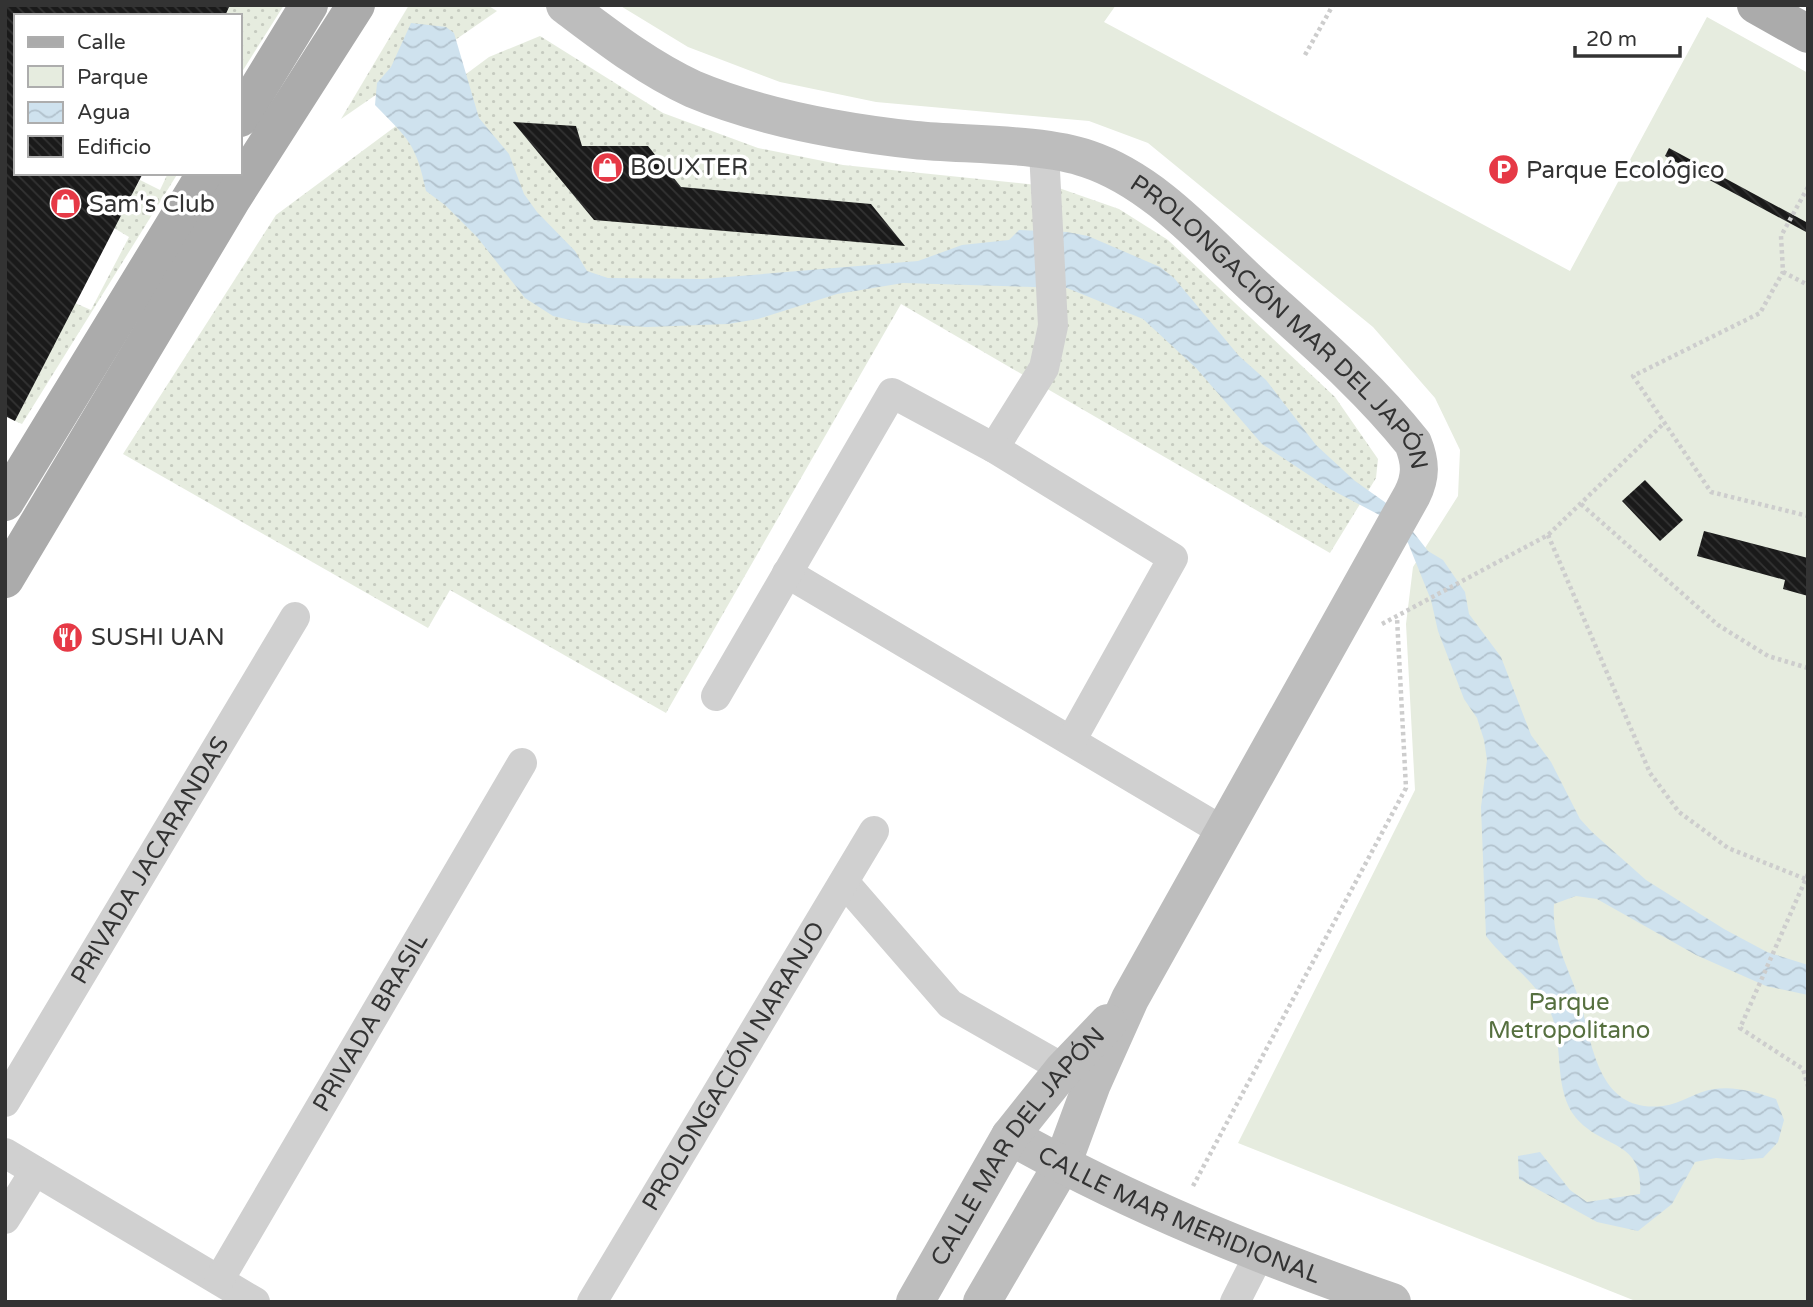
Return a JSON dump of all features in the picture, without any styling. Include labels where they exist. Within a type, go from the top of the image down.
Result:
[{"type":"main road","points":[[242,115],[309,5]]},
{"type":"main road","points":[[6,577],[18,536],[356,5]]},
{"type":"main road","points":[[1756,5],[1808,34]]},
{"type":"main road","points":[[5,502],[205,175]]},
{"type":"street","name":"PROLONGACIÓN MAR DEL JAPÓN","points":[[565,5],[648,64],[692,88],[742,106],[794,121],[912,140],[1044,151],[1087,158],[1107,167],[1168,207],[1371,393],[1413,443],[1419,481],[1407,506],[1226,833],[1130,999]]},
{"type":"street","points":[[994,448],[1044,368],[1053,326],[1045,212],[1044,151]]},
{"type":"street","points":[[716,695],[892,393],[994,448],[1173,558],[1072,739]]},
{"type":"street","points":[[787,573],[1072,739],[1226,833]]},
{"type":"street","name":"PRIVADA JACARANDAS","points":[[5,1102],[295,617]]},
{"type":"street","name":"PRIVADA BRASIL","points":[[219,1280],[522,763]]},
{"type":"street","name":"PROLONGACIÓN NARANJO","points":[[592,1302],[874,831]]},
{"type":"street","points":[[845,883],[950,1004],[1077,1077]]},
{"type":"street","name":"CALLE MAR DEL JAPÓN","points":[[915,1302],[1010,1136],[1077,1077],[1130,999]]},
{"type":"street","name":"CALLE MAR DEL JAPÓN","points":[[982,1302],[1062,1165],[1077,1077]]},
{"type":"street","name":"CALLE MAR MERIDIONAL","points":[[1010,1136],[1062,1165],[1175,1220],[1259,1255],[1392,1302]]},
{"type":"street","points":[[5,1153],[255,1302]]},
{"type":"street","points":[[5,1219],[35,1171]]},
{"type":"street","points":[[1235,1302],[1259,1255]]},
{"type":"path","points":[[1305,55],[1333,5]]},
{"type":"path","points":[[1808,187],[1781,236],[1783,272],[1760,313],[1633,376],[1711,492],[1808,516]]},
{"type":"path","points":[[1783,272],[1808,285]]},
{"type":"path","points":[[1422,604],[1548,536],[1664,423]]},
{"type":"path","points":[[1581,504],[1718,625],[1768,656],[1808,668]]},
{"type":"path","points":[[1548,536],[1650,773],[1679,812],[1728,848],[1807,878],[1740,1028],[1802,1069],[1808,1086]]},
{"type":"path","points":[[1175,1220],[1406,788],[1396,618]]},
{"type":"green space","points":[[230,5],[284,5],[242,72],[242,14],[226,14]]},
{"type":"green space","points":[[409,5],[487,5],[497,11],[341,119]]},
{"type":"green space","name":"Parque Metropolitano","points":[[619,5],[1116,5],[1104,22],[1570,271],[1707,17],[1808,73],[1808,1302],[1638,1302],[1238,1143],[1415,790],[1406,624],[1413,567],[1458,496],[1460,450],[1435,398],[1373,327],[1148,143],[1089,121],[876,102],[780,82],[688,47]]},
{"type":"green space","points":[[540,36],[663,113],[758,148],[843,165],[1056,187],[1119,209],[1168,240],[1335,397],[1378,459],[1376,478],[1330,553],[901,304],[666,713],[450,590],[428,628],[123,454],[276,215],[489,57]]},
{"type":"green space","points":[[167,175],[177,175],[22,424],[15,421],[75,303],[91,310],[129,237],[114,228],[140,180],[160,190]]},
{"type":"water","points":[[411,23],[446,27],[454,33],[479,118],[509,154],[524,194],[537,212],[575,251],[587,271],[608,278],[703,279],[918,261],[962,245],[1009,240],[1019,230],[1067,232],[1088,236],[1160,267],[1174,278],[1239,356],[1266,380],[1316,445],[1355,481],[1396,510],[1428,551],[1443,560],[1465,592],[1469,614],[1501,657],[1531,735],[1551,762],[1580,819],[1646,880],[1724,929],[1767,952],[1808,965],[1808,995],[1766,986],[1696,955],[1597,899],[1576,896],[1554,904],[1559,946],[1579,998],[1597,1063],[1614,1091],[1643,1106],[1670,1105],[1701,1092],[1722,1088],[1761,1094],[1776,1099],[1784,1120],[1778,1142],[1763,1158],[1716,1158],[1695,1162],[1672,1204],[1638,1231],[1597,1222],[1519,1179],[1518,1156],[1540,1152],[1570,1190],[1587,1202],[1640,1194],[1640,1176],[1636,1163],[1629,1154],[1587,1128],[1569,1107],[1562,1083],[1553,1019],[1541,995],[1486,936],[1481,807],[1487,760],[1484,740],[1477,718],[1464,699],[1438,631],[1431,600],[1408,543],[1387,519],[1330,489],[1262,444],[1196,368],[1143,319],[1067,288],[903,283],[837,294],[758,319],[728,324],[647,327],[583,323],[553,316],[525,298],[477,237],[445,205],[426,191],[418,162],[409,143],[375,105],[377,83],[391,67]]},
{"type":"building","name":"Sam's Club","points":[[5,5],[230,5],[226,14],[14,14],[14,175],[142,175],[15,421],[5,416]]},
{"type":"building","name":"BOUXTER","points":[[513,122],[576,126],[582,146],[648,146],[681,187],[871,204],[905,246],[594,220]]},
{"type":"building","points":[[1669,148],[1808,223],[1808,233],[1665,156]]},
{"type":"building","points":[[1645,480],[1683,520],[1660,541],[1622,501]]},
{"type":"building","points":[[1704,531],[1808,558],[1808,596],[1783,589],[1785,580],[1697,556]]},
{"type":"place","name":"BOUXTER","points":[[607,167]]},
{"type":"place","name":"Parque Ecológico","points":[[1503,170]]},
{"type":"place","name":"Sam's Club","points":[[66,204]]},
{"type":"place","name":"SUSHI UAN","points":[[68,637]]}]
